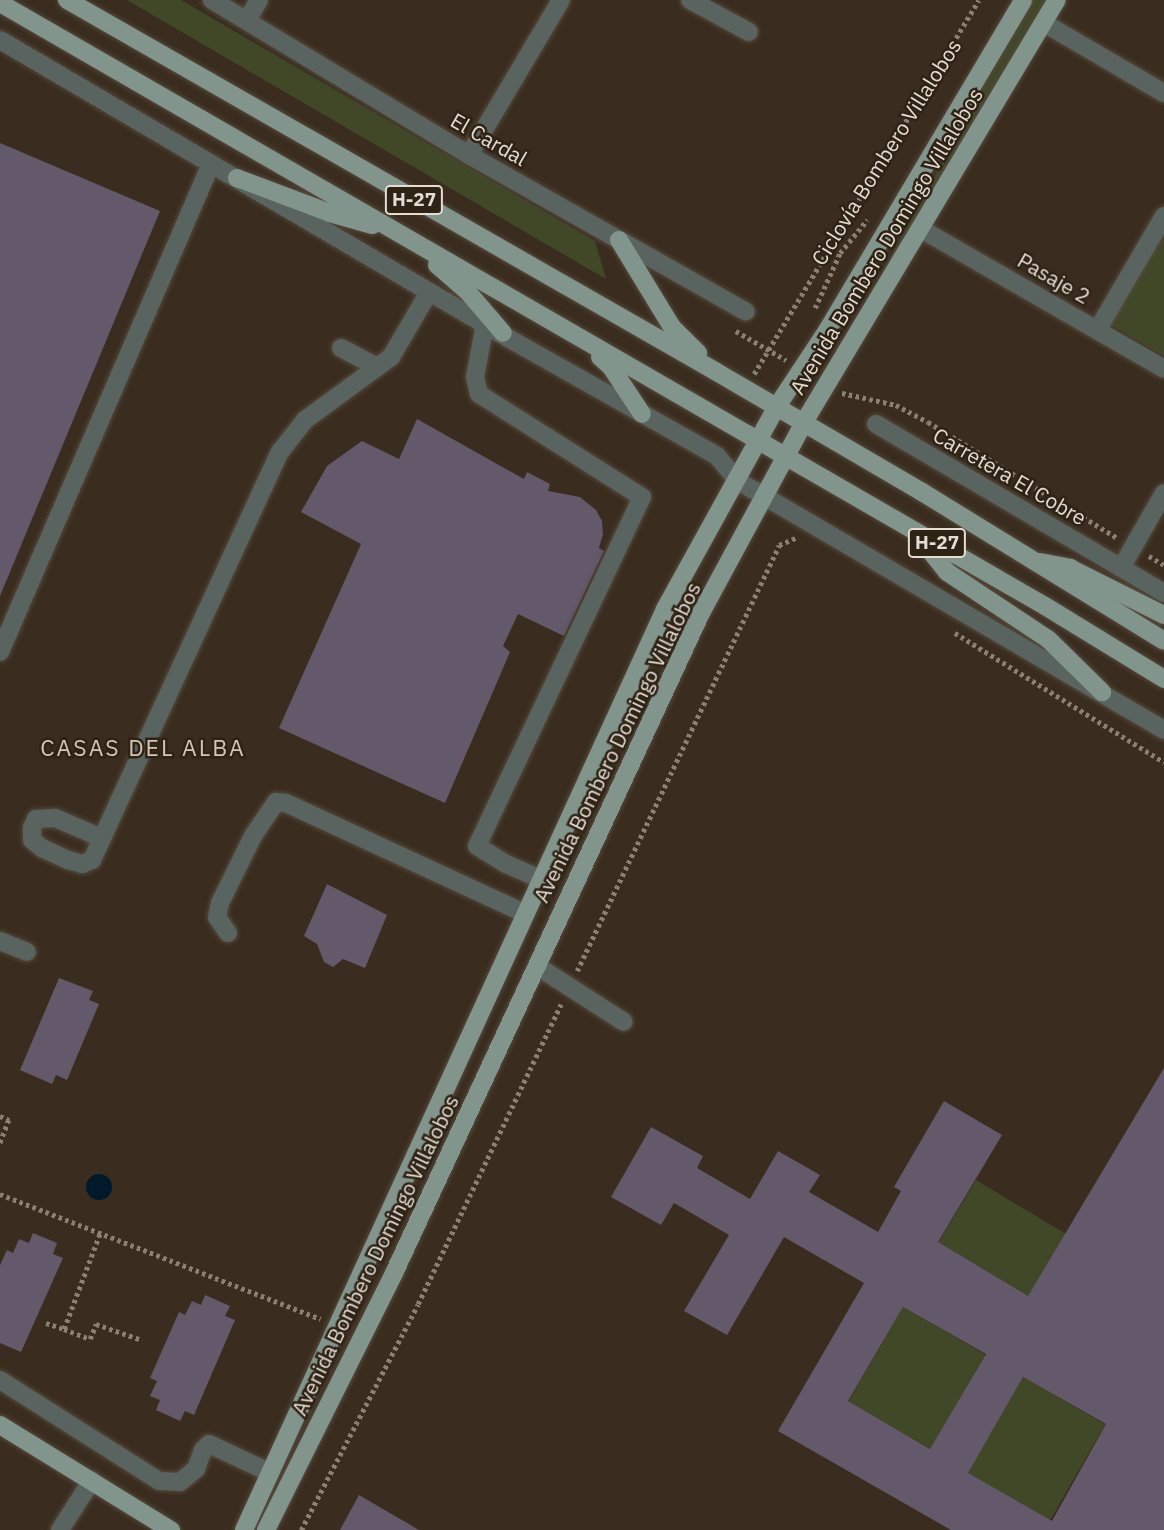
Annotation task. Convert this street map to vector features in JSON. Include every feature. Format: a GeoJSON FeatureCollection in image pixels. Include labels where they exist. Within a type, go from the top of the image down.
{"type":"FeatureCollection","features":[{"type":"Feature","properties":{"kind":"main road","name":"H-27"},"geometry":{"type":"LineString","coordinates":[[67,0],[715,371],[922,492],[1029,561],[1164,641]]}},
{"type":"Feature","properties":{"kind":"main road","name":"Avenida Bombero Domingo Villalobos"},"geometry":{"type":"LineString","coordinates":[[244,1530],[665,609],[776,408],[828,329],[1023,0]]}},
{"type":"Feature","properties":{"kind":"main road","name":"Avenida Bombero Domingo Villalobos"},"geometry":{"type":"LineString","coordinates":[[266,1530],[395,1271],[689,636],[803,424],[1058,0]]}},
{"type":"Feature","properties":{"kind":"main road","name":"H-27"},"geometry":{"type":"LineString","coordinates":[[0,3],[914,530],[1164,679]]}},
{"type":"Feature","properties":{"kind":"main road"},"geometry":{"type":"LineString","coordinates":[[237,178],[331,213],[400,234],[467,291],[503,333]]}},
{"type":"Feature","properties":{"kind":"main road"},"geometry":{"type":"LineString","coordinates":[[619,240],[672,327],[715,371]]}},
{"type":"Feature","properties":{"kind":"main road"},"geometry":{"type":"LineString","coordinates":[[579,338],[611,367],[642,414]]}},
{"type":"Feature","properties":{"kind":"main road"},"geometry":{"type":"LineString","coordinates":[[914,530],[947,572],[1048,639],[1102,692]]}},
{"type":"Feature","properties":{"kind":"main road"},"geometry":{"type":"LineString","coordinates":[[1029,561],[1070,568],[1164,615]]}},
{"type":"Feature","properties":{"kind":"main road"},"geometry":{"type":"LineString","coordinates":[[543,880],[568,893]]}},
{"type":"Feature","properties":{"kind":"main road"},"geometry":{"type":"LineString","coordinates":[[436,1114],[462,1125]]}},
{"type":"Feature","properties":{"kind":"main road"},"geometry":{"type":"LineString","coordinates":[[0,1425],[171,1530]]}},
{"type":"Feature","properties":{"kind":"street","name":"El Cardal"},"geometry":{"type":"LineString","coordinates":[[212,0],[469,155],[746,312]]}},
{"type":"Feature","properties":{"kind":"street"},"geometry":{"type":"LineString","coordinates":[[247,20],[259,0]]}},
{"type":"Feature","properties":{"kind":"street"},"geometry":{"type":"LineString","coordinates":[[469,155],[561,0]]}},
{"type":"Feature","properties":{"kind":"street"},"geometry":{"type":"LineString","coordinates":[[690,0],[749,32]]}},
{"type":"Feature","properties":{"kind":"street"},"geometry":{"type":"LineString","coordinates":[[1044,23],[1164,93]]}},
{"type":"Feature","properties":{"kind":"street"},"geometry":{"type":"LineString","coordinates":[[0,40],[429,292],[717,456],[738,481],[1164,730]]}},
{"type":"Feature","properties":{"kind":"street"},"geometry":{"type":"LineString","coordinates":[[0,652],[211,164]]}},
{"type":"Feature","properties":{"kind":"street"},"geometry":{"type":"LineString","coordinates":[[1098,329],[1164,216]]}},
{"type":"Feature","properties":{"kind":"street","name":"Pasaje 2"},"geometry":{"type":"LineString","coordinates":[[921,229],[1164,369]]}},
{"type":"Feature","properties":{"kind":"street"},"geometry":{"type":"LineString","coordinates":[[102,838],[280,452],[305,419],[391,357],[429,292]]}},
{"type":"Feature","properties":{"kind":"street"},"geometry":{"type":"LineString","coordinates":[[485,324],[475,377],[479,394],[642,497],[477,846],[503,863],[543,880]]}},
{"type":"Feature","properties":{"kind":"street"},"geometry":{"type":"LineString","coordinates":[[341,348],[377,368]]}},
{"type":"Feature","properties":{"kind":"street","name":"Carretera El Cobre"},"geometry":{"type":"LineString","coordinates":[[876,424],[1164,593]]}},
{"type":"Feature","properties":{"kind":"street"},"geometry":{"type":"LineString","coordinates":[[1121,568],[1164,493]]}},
{"type":"Feature","properties":{"kind":"street"},"geometry":{"type":"LineString","coordinates":[[228,933],[217,917],[220,903],[253,836],[276,802],[286,803],[526,914]]}},
{"type":"Feature","properties":{"kind":"street"},"geometry":{"type":"LineString","coordinates":[[0,941],[27,952]]}},
{"type":"Feature","properties":{"kind":"street"},"geometry":{"type":"LineString","coordinates":[[537,966],[624,1022]]}},
{"type":"Feature","properties":{"kind":"street"},"geometry":{"type":"LineString","coordinates":[[0,1380],[159,1481],[180,1482],[196,1469],[203,1450],[209,1444],[271,1473]]}},
{"type":"Feature","properties":{"kind":"street"},"geometry":{"type":"LineString","coordinates":[[60,1530],[93,1480]]}},
{"type":"Feature","properties":{"kind":"path"},"geometry":{"type":"LineString","coordinates":[[762,380],[753,376],[767,350],[979,0]]}},
{"type":"Feature","properties":{"kind":"path","name":"Ciclovía Bombero Villalobos"},"geometry":{"type":"LineString","coordinates":[[812,313],[840,253],[870,216]]}},
{"type":"Feature","properties":{"kind":"path"},"geometry":{"type":"LineString","coordinates":[[726,325],[785,359],[790,354]]}},
{"type":"Feature","properties":{"kind":"path"},"geometry":{"type":"LineString","coordinates":[[301,1530],[418,1304],[779,545],[797,537],[809,544]]}},
{"type":"Feature","properties":{"kind":"path"},"geometry":{"type":"LineString","coordinates":[[951,631],[1164,762]]}},
{"type":"Feature","properties":{"kind":"path"},"geometry":{"type":"LineString","coordinates":[[0,1116],[9,1120],[0,1143]]}},
{"type":"Feature","properties":{"kind":"path"},"geometry":{"type":"LineString","coordinates":[[0,1194],[338,1326]]}},
{"type":"Feature","properties":{"kind":"path"},"geometry":{"type":"LineString","coordinates":[[64,1329],[100,1233]]}},
{"type":"Feature","properties":{"kind":"path"},"geometry":{"type":"LineString","coordinates":[[46,1323],[90,1339],[96,1324],[142,1340]]}},
{"type":"Feature","properties":{"kind":"green space"},"geometry":{"type":"Polygon","coordinates":[[[127,0],[181,0],[595,241],[606,279],[127,0]]]}},
{"type":"Feature","properties":{"kind":"green space"},"geometry":{"type":"Polygon","coordinates":[[[1029,0],[1050,0],[843,346],[1029,0]]]}},
{"type":"Feature","properties":{"kind":"green space"},"geometry":{"type":"Polygon","coordinates":[[[1164,222],[1164,356],[1106,322],[1164,222]]]}},
{"type":"Feature","properties":{"kind":"green space"},"geometry":{"type":"Polygon","coordinates":[[[976,1180],[1066,1234],[1028,1297],[938,1243],[976,1180]]]}},
{"type":"Feature","properties":{"kind":"green space"},"geometry":{"type":"Polygon","coordinates":[[[903,1307],[985,1354],[931,1449],[848,1401],[903,1307]]]}},
{"type":"Feature","properties":{"kind":"green space"},"geometry":{"type":"Polygon","coordinates":[[[1023,1377],[1105,1424],[1050,1521],[968,1473],[1023,1377]]]}},
{"type":"Feature","properties":{"kind":"water"},"geometry":{"type":"Polygon","coordinates":[[[99,1174],[108,1178],[112,1187],[108,1196],[99,1200],[90,1196],[86,1187],[90,1178],[99,1174]]]}},
{"type":"Feature","properties":{"kind":"building"},"geometry":{"type":"Polygon","coordinates":[[[0,143],[160,211],[0,596],[0,143]]]}},
{"type":"Feature","properties":{"kind":"building"},"geometry":{"type":"Polygon","coordinates":[[[417,419],[524,479],[527,472],[550,484],[548,491],[580,497],[596,510],[602,521],[603,534],[599,548],[604,551],[564,636],[518,614],[503,646],[510,652],[445,803],[279,728],[361,544],[301,512],[327,466],[362,441],[399,459],[417,419]]]}},
{"type":"Feature","properties":{"kind":"building"},"geometry":{"type":"Polygon","coordinates":[[[327,884],[387,915],[365,968],[343,959],[333,967],[324,962],[317,944],[304,936],[327,884]]]}},
{"type":"Feature","properties":{"kind":"building"},"geometry":{"type":"Polygon","coordinates":[[[59,978],[93,991],[89,1000],[99,1004],[67,1080],[56,1075],[52,1084],[20,1070],[59,978]]]}},
{"type":"Feature","properties":{"kind":"building"},"geometry":{"type":"Polygon","coordinates":[[[1164,1068],[1164,1530],[951,1530],[778,1431],[864,1283],[784,1237],[727,1335],[684,1311],[729,1235],[674,1203],[661,1225],[611,1197],[651,1127],[703,1156],[697,1168],[750,1199],[778,1151],[820,1175],[809,1192],[878,1232],[901,1191],[894,1187],[944,1101],[1002,1135],[938,1242],[1028,1296],[1164,1068]],[[903,1307],[848,1401],[930,1449],[986,1354],[903,1307]],[[1023,1377],[968,1473],[1052,1521],[1106,1424],[1023,1377]]]}},
{"type":"Feature","properties":{"kind":"building"},"geometry":{"type":"Polygon","coordinates":[[[33,1233],[57,1243],[53,1254],[63,1258],[21,1352],[0,1343],[0,1265],[7,1250],[13,1253],[19,1239],[29,1243],[33,1233]]]}},
{"type":"Feature","properties":{"kind":"building"},"geometry":{"type":"Polygon","coordinates":[[[205,1295],[230,1306],[225,1316],[235,1320],[194,1415],[185,1411],[180,1421],[156,1410],[160,1400],[150,1396],[157,1381],[150,1378],[179,1312],[185,1315],[192,1301],[201,1305],[205,1295]]]}},
{"type":"Feature","properties":{"kind":"building"},"geometry":{"type":"Polygon","coordinates":[[[359,1495],[419,1530],[340,1530],[359,1495]]]}},
{"type":"Feature","properties":{"kind":"district","name":"CASAS DEL ALBA"},"geometry":{"type":"Point","coordinates":[143,747]}}]}
